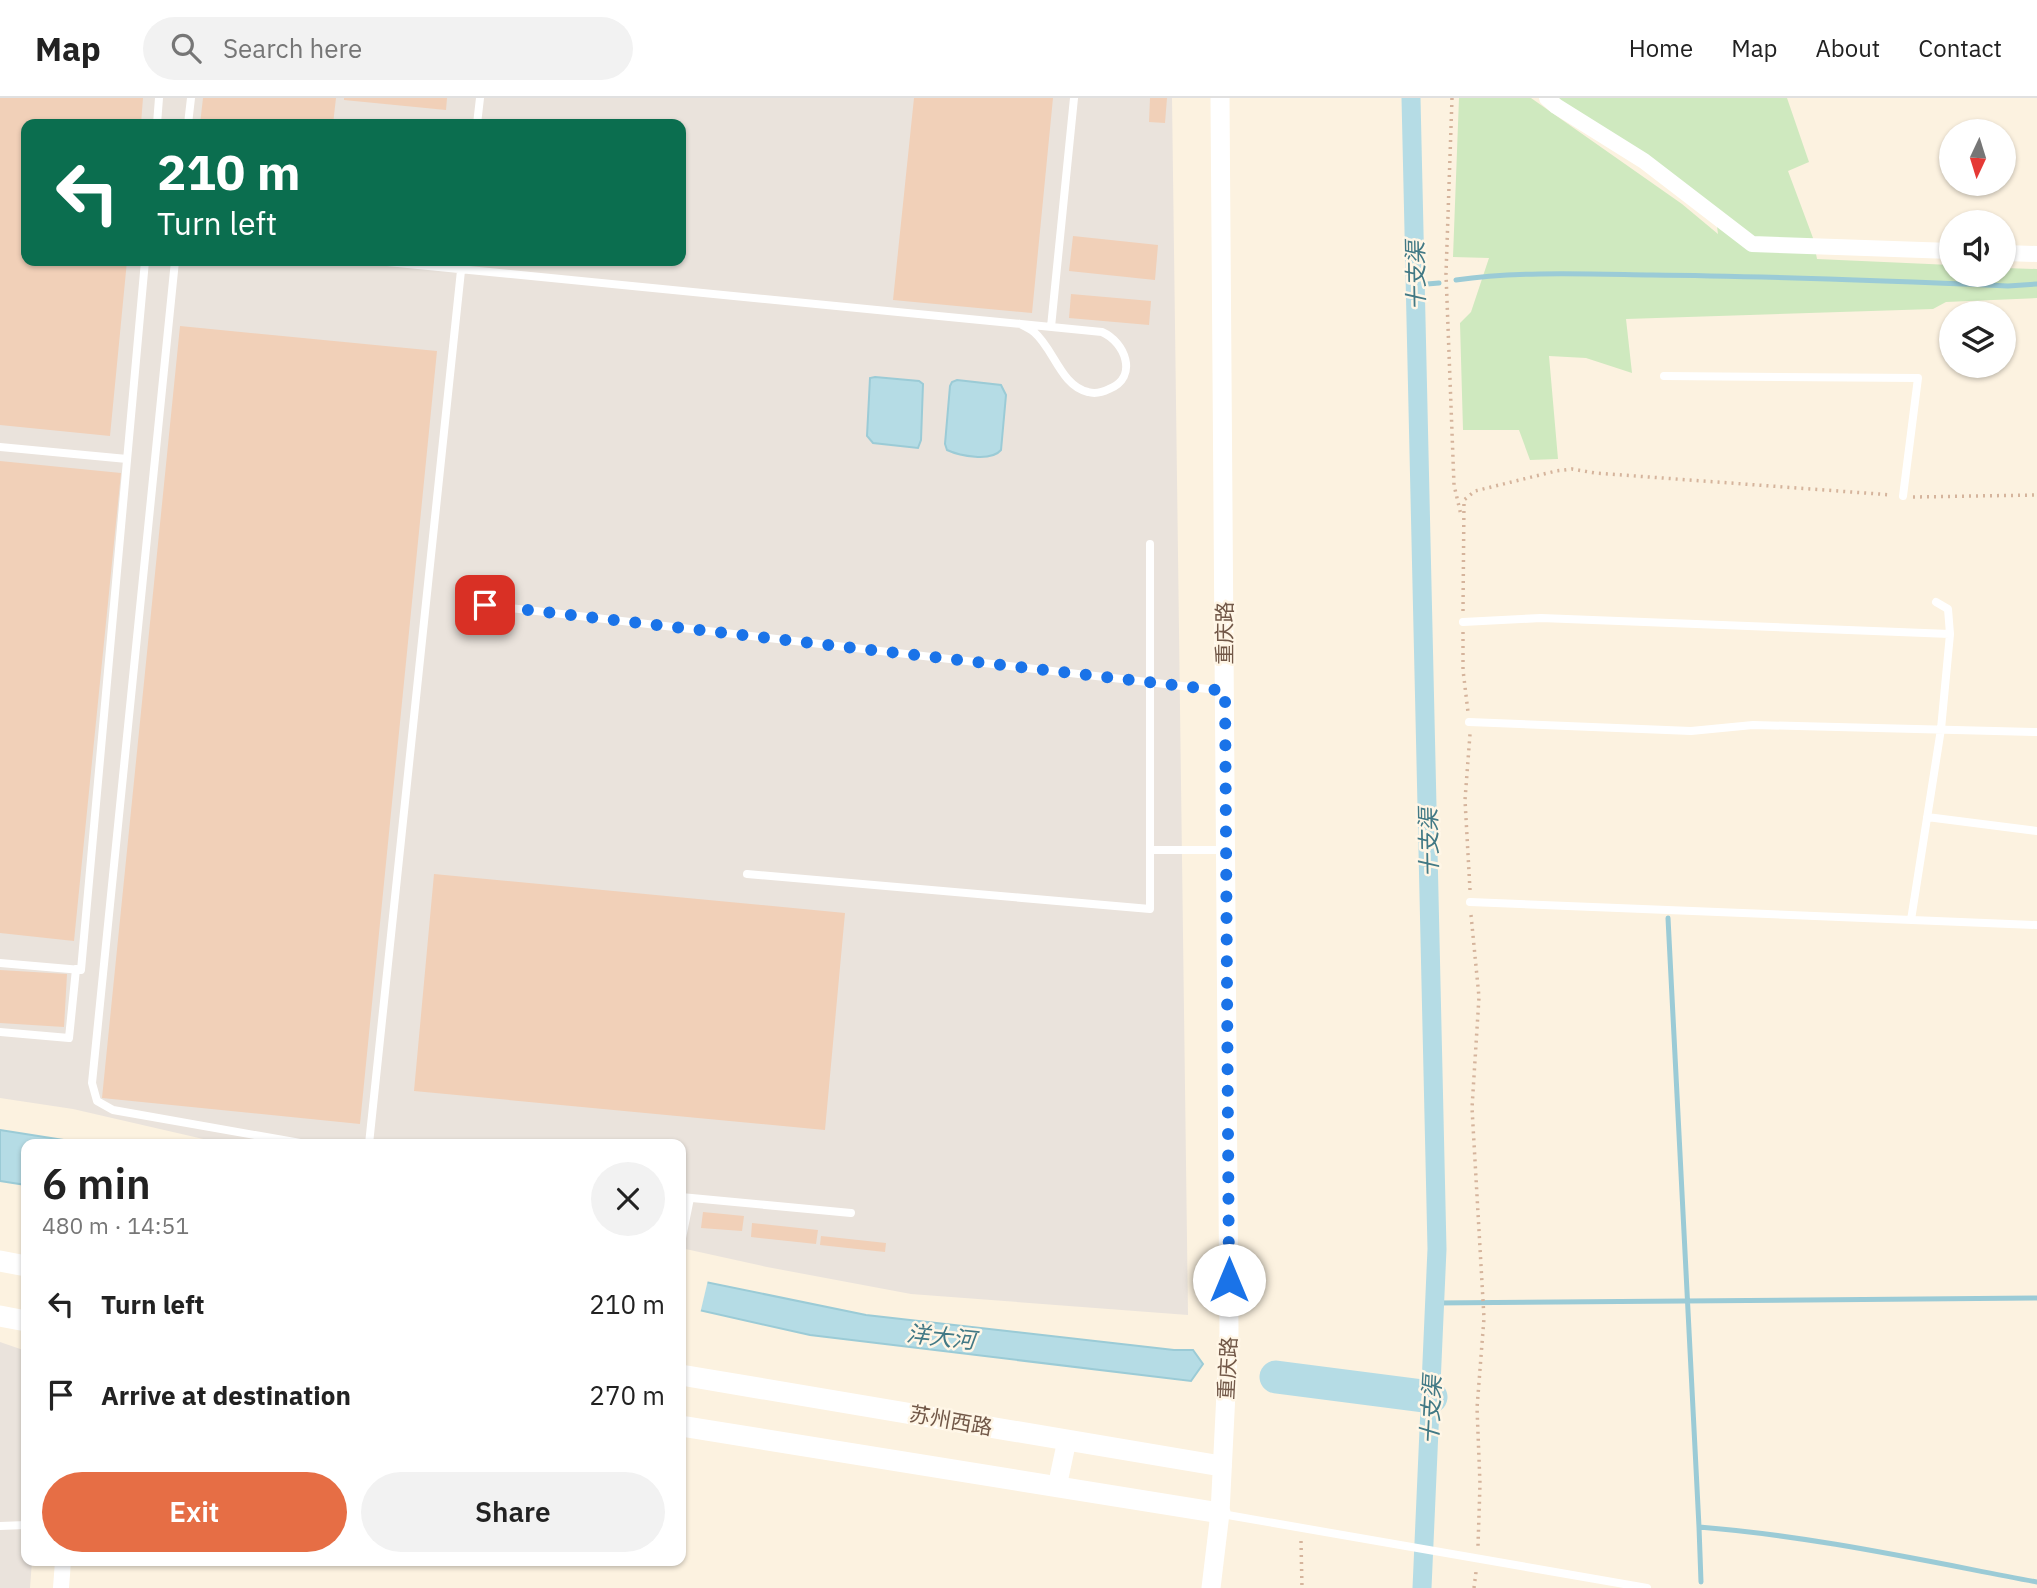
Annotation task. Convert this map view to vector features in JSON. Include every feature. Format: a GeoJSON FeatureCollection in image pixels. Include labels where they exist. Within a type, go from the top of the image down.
{"type":"FeatureCollection","features":[{"type":"Feature","properties":{"kind":"main road"},"geometry":{"type":"LineString","coordinates":[[0,1261],[21,1265]]}},
{"type":"Feature","properties":{"kind":"main road"},"geometry":{"type":"LineString","coordinates":[[0,1316],[21,1320]]}},
{"type":"Feature","properties":{"kind":"main road","name":"苏州西路"},"geometry":{"type":"LineString","coordinates":[[686,1376],[1221,1466]]}},
{"type":"Feature","properties":{"kind":"main road"},"geometry":{"type":"LineString","coordinates":[[686,1427],[1220,1513]]}},
{"type":"Feature","properties":{"kind":"street","name":"重庆路"},"geometry":{"type":"LineString","coordinates":[[1211,1588],[1220,1513],[1229,1334],[1220,98]]}},
{"type":"Feature","properties":{"kind":"street"},"geometry":{"type":"LineString","coordinates":[[1547,98],[1556,107],[1644,161],[1752,244],[1939,251]]}},
{"type":"Feature","properties":{"kind":"street"},"geometry":{"type":"LineString","coordinates":[[2016,253],[2037,254]]}},
{"type":"Feature","properties":{"kind":"street"},"geometry":{"type":"LineString","coordinates":[[1057,1487],[1067,1440]]}},
{"type":"Feature","properties":{"kind":"street"},"geometry":{"type":"LineString","coordinates":[[61,1588],[63,1566]]}},
{"type":"Feature","properties":{"kind":"lane"},"geometry":{"type":"LineString","coordinates":[[157,119],[159,98]]}},
{"type":"Feature","properties":{"kind":"lane"},"geometry":{"type":"LineString","coordinates":[[189,119],[191,98]]}},
{"type":"Feature","properties":{"kind":"lane"},"geometry":{"type":"LineString","coordinates":[[478,119],[480,98]]}},
{"type":"Feature","properties":{"kind":"lane"},"geometry":{"type":"LineString","coordinates":[[1051,327],[1074,98]]}},
{"type":"Feature","properties":{"kind":"lane"},"geometry":{"type":"LineString","coordinates":[[0,962],[81,970],[145,266]]}},
{"type":"Feature","properties":{"kind":"lane"},"geometry":{"type":"LineString","coordinates":[[174,266],[92,1083],[97,1101],[113,1110],[278,1139]]}},
{"type":"Feature","properties":{"kind":"lane"},"geometry":{"type":"LineString","coordinates":[[370,1139],[461,266]]}},
{"type":"Feature","properties":{"kind":"lane"},"geometry":{"type":"LineString","coordinates":[[470,266],[1102,332],[1114,337],[1124,352],[1128,367],[1124,380],[1101,393],[1088,392],[1073,384],[1034,332],[1020,324]]}},
{"type":"Feature","properties":{"kind":"lane"},"geometry":{"type":"LineString","coordinates":[[1664,376],[1919,378],[1903,496]]}},
{"type":"Feature","properties":{"kind":"lane"},"geometry":{"type":"LineString","coordinates":[[0,447],[127,459]]}},
{"type":"Feature","properties":{"kind":"lane"},"geometry":{"type":"LineString","coordinates":[[747,874],[1150,909],[1150,544]]}},
{"type":"Feature","properties":{"kind":"lane"},"geometry":{"type":"LineString","coordinates":[[1911,920],[1941,729],[1950,634],[1948,609],[1936,602]]}},
{"type":"Feature","properties":{"kind":"lane"},"geometry":{"type":"LineString","coordinates":[[485,605],[1225,691]]}},
{"type":"Feature","properties":{"kind":"lane"},"geometry":{"type":"LineString","coordinates":[[1463,622],[1541,618],[1950,634]]}},
{"type":"Feature","properties":{"kind":"lane"},"geometry":{"type":"LineString","coordinates":[[1469,722],[1691,731],[1754,725],[2037,732]]}},
{"type":"Feature","properties":{"kind":"lane"},"geometry":{"type":"LineString","coordinates":[[1927,817],[2037,831]]}},
{"type":"Feature","properties":{"kind":"lane"},"geometry":{"type":"LineString","coordinates":[[1150,850],[1226,850]]}},
{"type":"Feature","properties":{"kind":"lane"},"geometry":{"type":"LineString","coordinates":[[1470,902],[2037,925]]}},
{"type":"Feature","properties":{"kind":"lane"},"geometry":{"type":"LineString","coordinates":[[0,1032],[69,1038],[76,969]]}},
{"type":"Feature","properties":{"kind":"lane"},"geometry":{"type":"LineString","coordinates":[[686,1197],[851,1213]]}},
{"type":"Feature","properties":{"kind":"lane"},"geometry":{"type":"LineString","coordinates":[[1220,1513],[1647,1588]]}},
{"type":"Feature","properties":{"kind":"lane"},"geometry":{"type":"LineString","coordinates":[[0,1526],[21,1525]]}},
{"type":"Feature","properties":{"kind":"path"},"geometry":{"type":"LineString","coordinates":[[1452,98],[1446,274],[1454,485],[1462,521]]}},
{"type":"Feature","properties":{"kind":"path"},"geometry":{"type":"LineString","coordinates":[[1474,1588],[1480,1484],[1477,1408],[1483,1295]]}},
{"type":"Feature","properties":{"kind":"path"},"geometry":{"type":"LineString","coordinates":[[1300,1527],[1302,1588]]}},
{"type":"Feature","properties":{"kind":"shaded area"},"geometry":{"type":"Polygon","coordinates":[[[0,98],[1172,98],[1188,1315],[911,1294],[686,1249],[686,1139],[203,1139],[73,1109],[0,1098],[0,98]]]}},
{"type":"Feature","properties":{"kind":"shaded area"},"geometry":{"type":"Polygon","coordinates":[[[0,1342],[21,1349],[21,1566],[32,1566],[30,1588],[0,1588],[0,1342]]]}},
{"type":"Feature","properties":{"kind":"green space"},"geometry":{"type":"Polygon","coordinates":[[[1459,98],[1531,98],[1682,204],[1718,234],[1715,211],[1554,98],[1787,98],[1809,162],[1788,171],[1813,238],[1817,259],[1939,264],[1939,287],[2016,287],[2016,268],[2037,269],[2037,298],[1939,301],[1939,306],[1933,309],[1626,319],[1632,373],[1586,358],[1549,356],[1558,459],[1530,460],[1519,430],[1463,430],[1460,323],[1471,312],[1489,258],[1453,257],[1459,98]]]}},
{"type":"Feature","properties":{"kind":"water"},"geometry":{"type":"Polygon","coordinates":[[[870,378],[919,381],[923,384],[921,440],[918,448],[873,443],[867,436],[870,378]]]}},
{"type":"Feature","properties":{"kind":"water"},"geometry":{"type":"Polygon","coordinates":[[[957,380],[1001,385],[1006,395],[1001,450],[996,454],[975,457],[947,450],[945,444],[950,386],[957,380]]]}},
{"type":"Feature","properties":{"kind":"water"},"geometry":{"type":"Polygon","coordinates":[[[0,1130],[57,1139],[21,1139],[21,1184],[0,1181],[0,1130]]]}},
{"type":"Feature","properties":{"kind":"water"},"geometry":{"type":"Polygon","coordinates":[[[686,1278],[866,1315],[1193,1350],[1203,1364],[1191,1381],[810,1335],[686,1307],[686,1278]]]}},
{"type":"Feature","properties":{"kind":"pier"},"geometry":{"type":"Polygon","coordinates":[[[686,1275],[708,1280],[700,1314],[686,1311],[686,1275]]]}},
{"type":"Feature","properties":{"kind":"building"},"geometry":{"type":"Polygon","coordinates":[[[0,98],[143,98],[141,119],[21,119],[21,266],[127,266],[110,436],[0,425],[0,98]]]}},
{"type":"Feature","properties":{"kind":"building"},"geometry":{"type":"Polygon","coordinates":[[[203,98],[336,98],[334,119],[201,119],[203,98]]]}},
{"type":"Feature","properties":{"kind":"building"},"geometry":{"type":"Polygon","coordinates":[[[344,98],[447,98],[446,110],[344,98]]]}},
{"type":"Feature","properties":{"kind":"building"},"geometry":{"type":"Polygon","coordinates":[[[914,98],[1053,98],[1032,313],[893,300],[914,98]]]}},
{"type":"Feature","properties":{"kind":"building"},"geometry":{"type":"Polygon","coordinates":[[[1150,98],[1167,98],[1165,123],[1149,122],[1150,98]]]}},
{"type":"Feature","properties":{"kind":"building"},"geometry":{"type":"Polygon","coordinates":[[[1073,236],[1158,245],[1155,280],[1069,271],[1073,236]]]}},
{"type":"Feature","properties":{"kind":"building"},"geometry":{"type":"Polygon","coordinates":[[[1071,294],[1151,301],[1149,325],[1069,318],[1071,294]]]}},
{"type":"Feature","properties":{"kind":"building"},"geometry":{"type":"Polygon","coordinates":[[[180,326],[437,351],[360,1124],[102,1098],[180,326]]]}},
{"type":"Feature","properties":{"kind":"building"},"geometry":{"type":"Polygon","coordinates":[[[0,461],[121,473],[74,941],[0,933],[0,461]]]}},
{"type":"Feature","properties":{"kind":"building"},"geometry":{"type":"Polygon","coordinates":[[[434,874],[845,913],[825,1130],[414,1091],[434,874]]]}},
{"type":"Feature","properties":{"kind":"building"},"geometry":{"type":"Polygon","coordinates":[[[0,970],[67,974],[64,1027],[0,1023],[0,970]]]}},
{"type":"Feature","properties":{"kind":"building"},"geometry":{"type":"Polygon","coordinates":[[[703,1212],[744,1216],[742,1231],[701,1228],[703,1212]]]}},
{"type":"Feature","properties":{"kind":"building"},"geometry":{"type":"Polygon","coordinates":[[[752,1223],[818,1230],[816,1244],[751,1237],[752,1223]]]}},
{"type":"Feature","properties":{"kind":"building"},"geometry":{"type":"Polygon","coordinates":[[[821,1236],[886,1243],[885,1252],[820,1245],[821,1236]]]}},
{"type":"Feature","properties":{"kind":"waterway","name":"十支渠"},"geometry":{"type":"LineString","coordinates":[[1411,98],[1437,1249],[1422,1588]]}},
{"type":"Feature","properties":{"kind":"waterway"},"geometry":{"type":"LineString","coordinates":[[1456,280],[1504,275],[1578,274],[2008,286],[2037,284]]}},
{"type":"Feature","properties":{"kind":"waterway"},"geometry":{"type":"LineString","coordinates":[[1415,285],[1439,283]]}},
{"type":"Feature","properties":{"kind":"waterway"},"geometry":{"type":"LineString","coordinates":[[1668,918],[1699,1527]]}},
{"type":"Feature","properties":{"kind":"waterway"},"geometry":{"type":"LineString","coordinates":[[1435,1303],[2037,1298]]}},
{"type":"Feature","properties":{"kind":"waterway","name":"洋大河"},"geometry":{"type":"LineString","coordinates":[[1276,1377],[1431,1397]]}},
{"type":"Feature","properties":{"kind":"waterway"},"geometry":{"type":"LineString","coordinates":[[1701,1582],[1699,1527],[1827,1543],[2037,1582]]}},
{"type":"Feature","properties":{"kind":"route"},"geometry":{"type":"LineString","coordinates":[[485,605],[1225,691],[1229,1280]]}}]}
